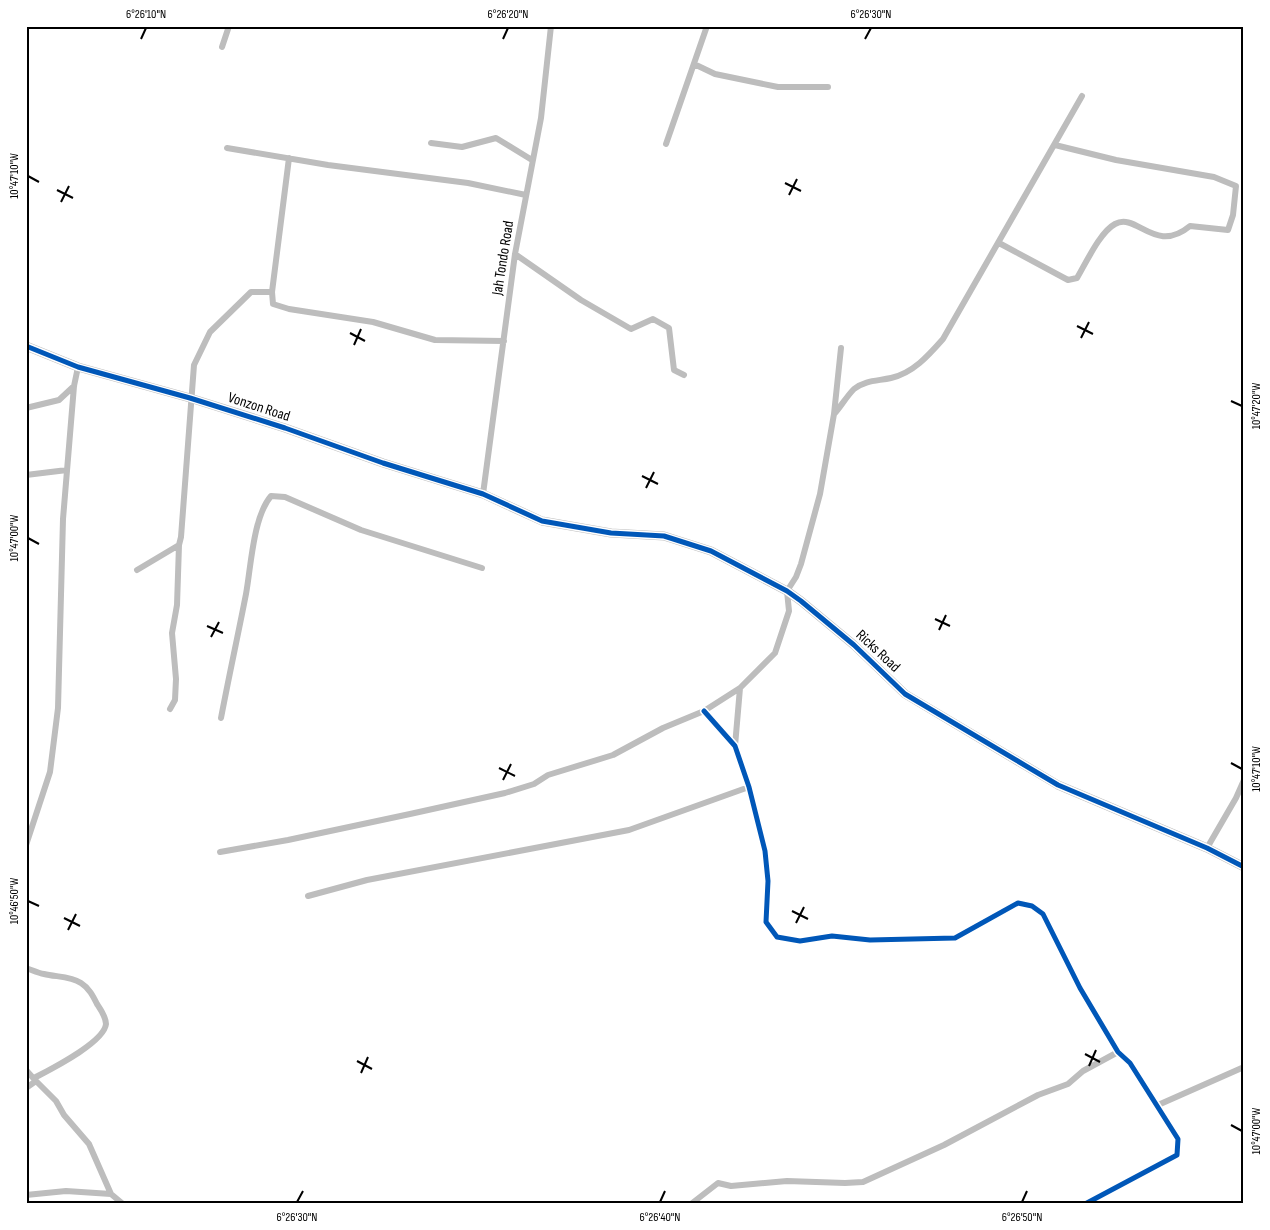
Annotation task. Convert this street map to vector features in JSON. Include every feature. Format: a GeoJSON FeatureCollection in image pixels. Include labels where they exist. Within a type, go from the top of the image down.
{"type":"FeatureCollection","features":[{"type":"Feature","properties":{"kind":"street"},"geometry":{"type":"LineString","coordinates":[[222,47],[229,26]]}},
{"type":"Feature","properties":{"kind":"street","name":"Jah Tondo Road"},"geometry":{"type":"LineString","coordinates":[[483,494],[515,254],[541,118],[551,26]]}},
{"type":"Feature","properties":{"kind":"street"},"geometry":{"type":"LineString","coordinates":[[666,144],[707,26]]}},
{"type":"Feature","properties":{"kind":"street"},"geometry":{"type":"LineString","coordinates":[[694,64],[715,74],[778,87],[828,87]]}},
{"type":"Feature","properties":{"kind":"street"},"geometry":{"type":"LineString","coordinates":[[834,414],[855,389],[873,380],[891,378],[908,371],[924,360],[942,340],[1082,96]]}},
{"type":"Feature","properties":{"kind":"street"},"geometry":{"type":"LineString","coordinates":[[431,143],[462,147],[496,138],[532,160]]}},
{"type":"Feature","properties":{"kind":"street"},"geometry":{"type":"LineString","coordinates":[[999,242],[1068,280],[1077,278],[1105,232],[1116,223],[1128,223],[1161,237],[1180,235],[1190,226],[1228,230],[1233,215],[1236,186],[1214,177],[1116,160],[1054,145]]}},
{"type":"Feature","properties":{"kind":"street"},"geometry":{"type":"LineString","coordinates":[[227,148],[328,165],[468,183],[526,195]]}},
{"type":"Feature","properties":{"kind":"street"},"geometry":{"type":"LineString","coordinates":[[290,158],[272,292],[273,304],[290,309],[373,322],[436,340],[504,341]]}},
{"type":"Feature","properties":{"kind":"street"},"geometry":{"type":"LineString","coordinates":[[515,254],[581,300],[631,329],[653,319],[669,328],[674,370],[684,375]]}},
{"type":"Feature","properties":{"kind":"street"},"geometry":{"type":"LineString","coordinates":[[170,709],[175,700],[176,679],[172,633],[177,605],[179,545],[194,365],[210,332],[251,292],[272,292]]}},
{"type":"Feature","properties":{"kind":"street","name":"Vonzon Road"},"geometry":{"type":"LineString","coordinates":[[26,346],[78,367],[190,398],[483,494]]}},
{"type":"Feature","properties":{"kind":"street"},"geometry":{"type":"LineString","coordinates":[[220,852],[288,840],[505,793],[534,784],[548,775],[613,754],[663,728],[704,711],[740,688],[775,653],[789,611],[787,591],[796,577],[820,494],[834,414],[841,348]]}},
{"type":"Feature","properties":{"kind":"street"},"geometry":{"type":"LineString","coordinates":[[26,846],[50,772],[58,708],[63,519],[74,386],[78,367]]}},
{"type":"Feature","properties":{"kind":"street"},"geometry":{"type":"LineString","coordinates":[[26,408],[59,400],[74,386]]}},
{"type":"Feature","properties":{"kind":"street"},"geometry":{"type":"LineString","coordinates":[[26,475],[67,470]]}},
{"type":"Feature","properties":{"kind":"street","name":"Ricks Road"},"geometry":{"type":"LineString","coordinates":[[483,494],[542,521],[611,533],[664,536],[711,551],[787,591],[854,645],[905,694],[1058,785],[1207,848],[1244,867]]}},
{"type":"Feature","properties":{"kind":"street"},"geometry":{"type":"LineString","coordinates":[[221,718],[256,532],[266,502],[271,496],[284,497],[361,530],[482,568]]}},
{"type":"Feature","properties":{"kind":"street"},"geometry":{"type":"LineString","coordinates":[[137,570],[179,545]]}},
{"type":"Feature","properties":{"kind":"street"},"geometry":{"type":"LineString","coordinates":[[735,746],[740,688]]}},
{"type":"Feature","properties":{"kind":"street"},"geometry":{"type":"LineString","coordinates":[[704,711],[735,746],[749,787],[765,851],[768,881],[766,922],[777,937],[800,941],[832,936],[870,940],[955,938],[1018,904],[1032,906],[1042,914],[1080,988],[1118,1052],[1130,1063],[1178,1139],[1178,1154],[1085,1204]]}},
{"type":"Feature","properties":{"kind":"street"},"geometry":{"type":"LineString","coordinates":[[1207,848],[1236,798],[1244,780]]}},
{"type":"Feature","properties":{"kind":"street"},"geometry":{"type":"LineString","coordinates":[[308,896],[367,880],[629,830],[749,787]]}},
{"type":"Feature","properties":{"kind":"street"},"geometry":{"type":"LineString","coordinates":[[26,968],[42,974],[73,979],[82,983],[90,991],[104,1014],[106,1022],[105,1028],[100,1035],[71,1058],[35,1080],[26,1088]]}},
{"type":"Feature","properties":{"kind":"street"},"geometry":{"type":"LineString","coordinates":[[692,1204],[718,1183],[731,1186],[787,1181],[862,1182],[944,1145],[1038,1096],[1068,1084],[1083,1071],[1118,1052]]}},
{"type":"Feature","properties":{"kind":"street"},"geometry":{"type":"LineString","coordinates":[[1158,1105],[1244,1067]]}},
{"type":"Feature","properties":{"kind":"street"},"geometry":{"type":"LineString","coordinates":[[26,1070],[56,1101],[64,1115],[89,1144],[111,1194],[123,1204]]}},
{"type":"Feature","properties":{"kind":"street"},"geometry":{"type":"LineString","coordinates":[[26,1195],[66,1191],[111,1194]]}},
{"type":"Feature","properties":{"kind":"cycle path"},"geometry":{"type":"LineString","coordinates":[[26,346],[78,367],[190,398],[285,428],[383,463],[483,494],[542,521],[611,533],[664,536],[711,551],[787,591],[801,601],[854,645],[905,694],[1058,785],[1207,848],[1244,867]]}},
{"type":"Feature","properties":{"kind":"cycle path"},"geometry":{"type":"LineString","coordinates":[[704,711],[735,746],[749,787],[765,851],[768,881],[766,922],[777,937],[800,941],[832,936],[870,940],[955,938],[1018,903],[1032,906],[1043,914],[1080,988],[1118,1052],[1130,1063],[1178,1139],[1177,1155],[1085,1204]]}}]}
